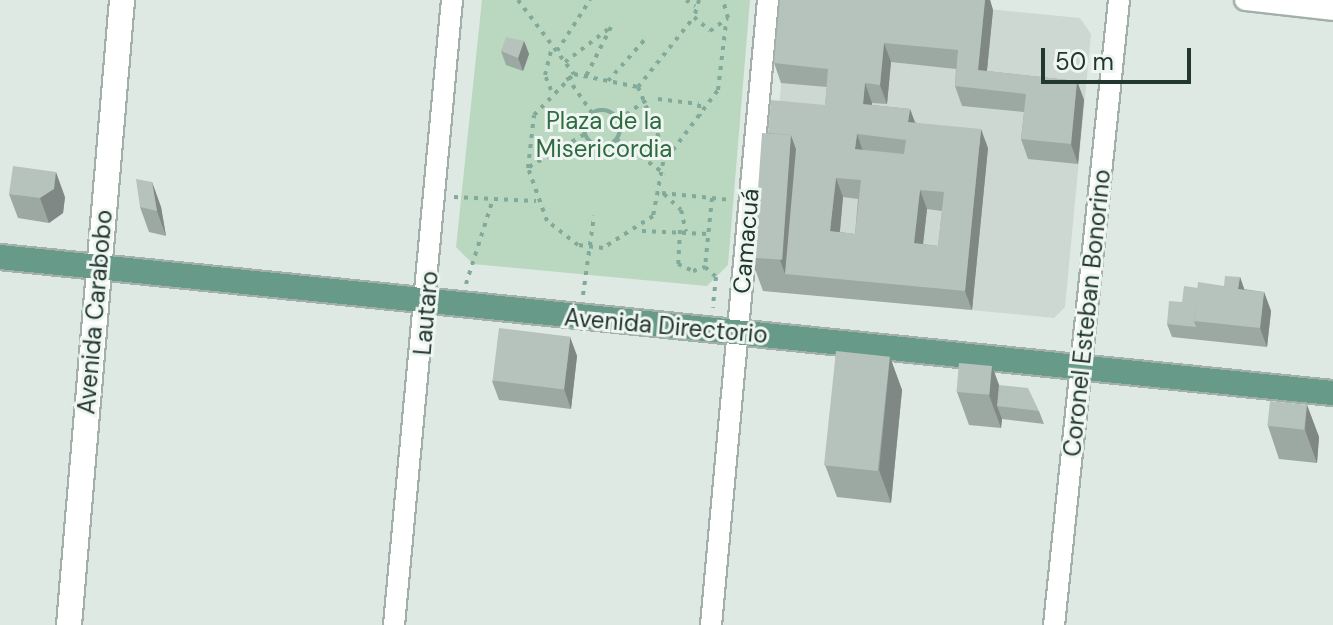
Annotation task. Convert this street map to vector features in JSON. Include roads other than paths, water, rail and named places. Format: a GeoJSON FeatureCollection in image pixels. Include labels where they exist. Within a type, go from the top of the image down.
{"type":"FeatureCollection","features":[{"type":"Feature","properties":{"kind":"main road","name":"Avenida Carabobo"},"geometry":{"type":"LineString","coordinates":[[69,625],[122,0]]}},
{"type":"Feature","properties":{"kind":"main road","name":"Avenida Directorio"},"geometry":{"type":"LineString","coordinates":[[0,257],[1333,393]]}},
{"type":"Feature","properties":{"kind":"street","name":"Lautaro"},"geometry":{"type":"LineString","coordinates":[[394,625],[427,301],[452,0]]}},
{"type":"Feature","properties":{"kind":"street","name":"Camacuá"},"geometry":{"type":"LineString","coordinates":[[711,625],[768,0]]}},
{"type":"Feature","properties":{"kind":"street","name":"Coronel Esteban Bonorino"},"geometry":{"type":"LineString","coordinates":[[1054,625],[1119,0]]}},
{"type":"Feature","properties":{"kind":"street"},"geometry":{"type":"LineString","coordinates":[[1245,0],[1333,10]]}},
{"type":"Feature","properties":{"kind":"park label","name":"Plaza de la Misericordia"},"geometry":{"type":"Point","coordinates":[604,135]}}]}
